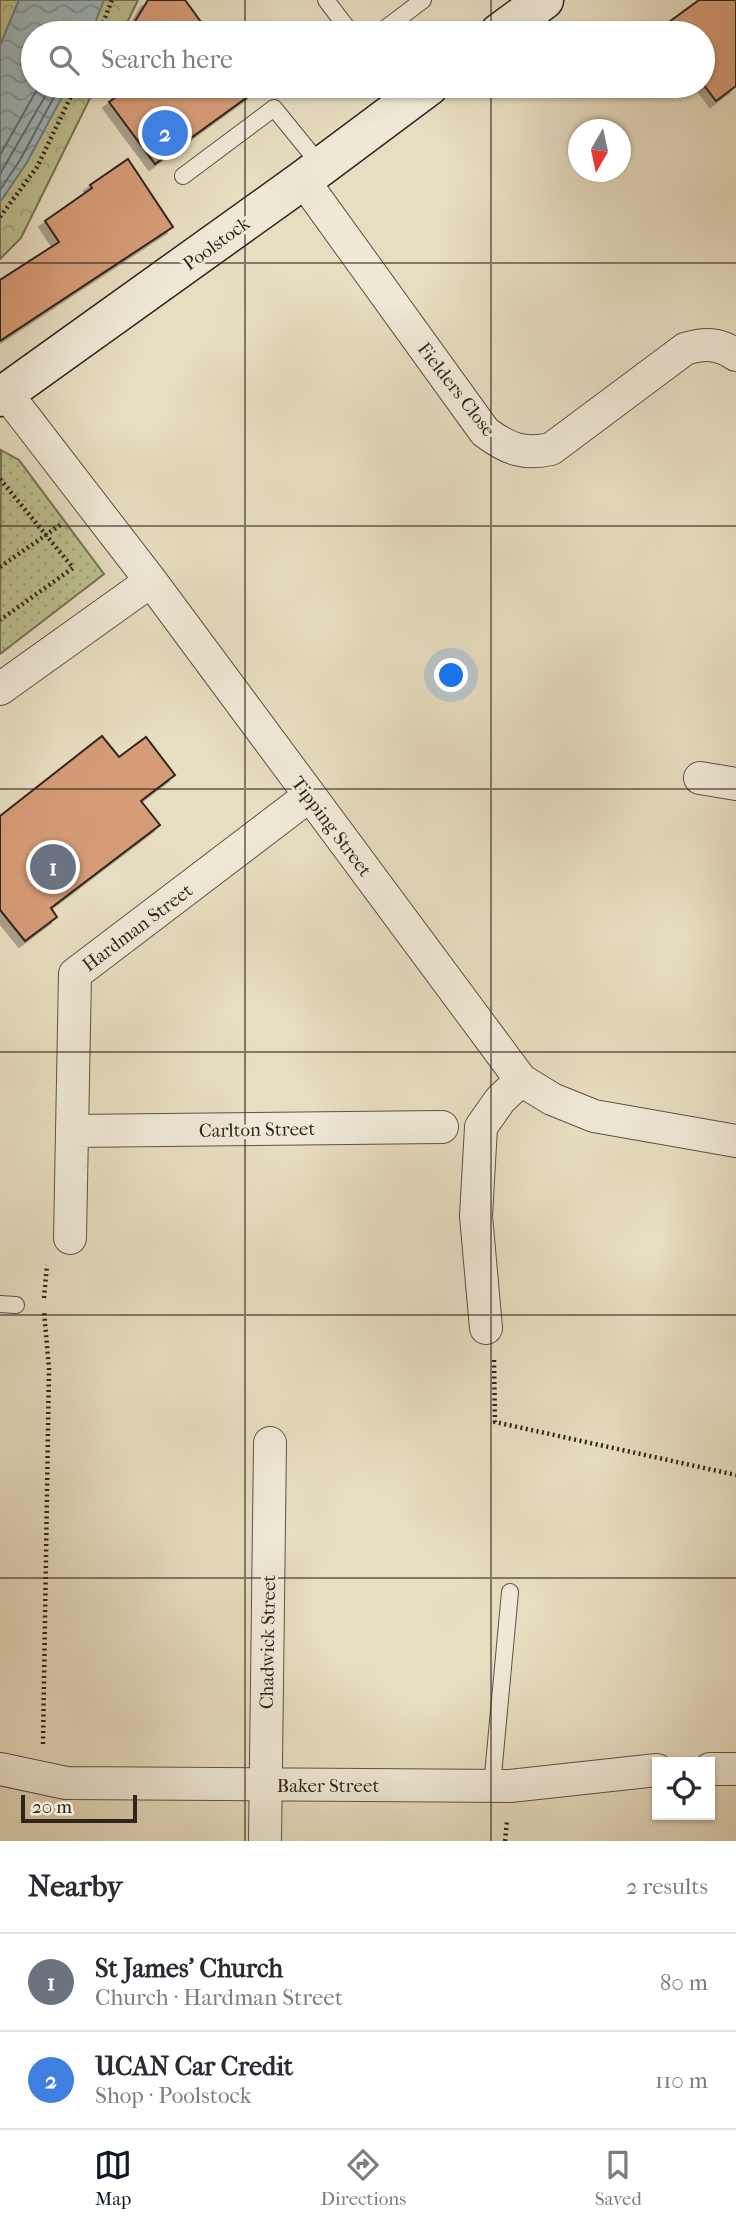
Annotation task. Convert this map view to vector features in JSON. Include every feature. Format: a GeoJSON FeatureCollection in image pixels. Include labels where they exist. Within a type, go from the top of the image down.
{"type":"FeatureCollection","features":[{"type":"Feature","properties":{"kind":"main road"},"geometry":{"type":"LineString","coordinates":[[515,21],[544,0]]}},
{"type":"Feature","properties":{"kind":"main road","name":"Poolstock"},"geometry":{"type":"LineString","coordinates":[[3,395],[313,173],[408,98]]}},
{"type":"Feature","properties":{"kind":"street","name":"Fielders Close"},"geometry":{"type":"LineString","coordinates":[[313,173],[485,432],[509,447],[534,453],[551,449],[685,349],[701,344],[715,345],[736,355]]}},
{"type":"Feature","properties":{"kind":"street","name":"Tipping Street"},"geometry":{"type":"LineString","coordinates":[[3,395],[93,503],[521,1080],[552,1099],[594,1116],[736,1141]]}},
{"type":"Feature","properties":{"kind":"street"},"geometry":{"type":"LineString","coordinates":[[0,689],[151,581]]}},
{"type":"Feature","properties":{"kind":"street"},"geometry":{"type":"LineString","coordinates":[[700,778],[736,784]]}},
{"type":"Feature","properties":{"kind":"street","name":"Hardman Street"},"geometry":{"type":"LineString","coordinates":[[70,1238],[75,974],[309,796]]}},
{"type":"Feature","properties":{"kind":"street"},"geometry":{"type":"LineString","coordinates":[[486,1328],[476,1216],[481,1127],[500,1100],[521,1080]]}},
{"type":"Feature","properties":{"kind":"street","name":"Carlton Street"},"geometry":{"type":"LineString","coordinates":[[72,1131],[442,1127]]}},
{"type":"Feature","properties":{"kind":"street","name":"Chadwick Street"},"geometry":{"type":"LineString","coordinates":[[265,1841],[270,1443]]}},
{"type":"Feature","properties":{"kind":"street","name":"Baker Street"},"geometry":{"type":"LineString","coordinates":[[0,1769],[66,1783],[492,1786],[652,1771]]}},
{"type":"Feature","properties":{"kind":"street"},"geometry":{"type":"LineString","coordinates":[[715,1769],[736,1769]]}},
{"type":"Feature","properties":{"kind":"lane"},"geometry":{"type":"LineString","coordinates":[[326,0],[342,21]]}},
{"type":"Feature","properties":{"kind":"lane"},"geometry":{"type":"LineString","coordinates":[[396,21],[423,0]]}},
{"type":"Feature","properties":{"kind":"lane"},"geometry":{"type":"LineString","coordinates":[[183,176],[274,108],[313,173]]}},
{"type":"Feature","properties":{"kind":"lane"},"geometry":{"type":"LineString","coordinates":[[492,1786],[510,1592]]}},
{"type":"Feature","properties":{"kind":"path"},"geometry":{"type":"LineString","coordinates":[[104,21],[112,0]]}},
{"type":"Feature","properties":{"kind":"path"},"geometry":{"type":"LineString","coordinates":[[0,217],[37,167],[70,98]]}},
{"type":"Feature","properties":{"kind":"path"},"geometry":{"type":"LineString","coordinates":[[0,480],[73,568],[0,620]]}},
{"type":"Feature","properties":{"kind":"path"},"geometry":{"type":"LineString","coordinates":[[0,567],[93,503]]}},
{"type":"Feature","properties":{"kind":"path"},"geometry":{"type":"LineString","coordinates":[[43,1778],[49,1368],[44,1311],[47,1264],[70,1238]]}},
{"type":"Feature","properties":{"kind":"path"},"geometry":{"type":"LineString","coordinates":[[8,1305],[44,1311]]}},
{"type":"Feature","properties":{"kind":"path"},"geometry":{"type":"LineString","coordinates":[[486,1328],[496,1365],[495,1422],[736,1475]]}},
{"type":"Feature","properties":{"kind":"green space"},"geometry":{"type":"Polygon","coordinates":[[[0,0],[138,0],[128,21],[21,21],[21,98],[90,98],[21,238],[0,259],[0,0]]]}},
{"type":"Feature","properties":{"kind":"green space"},"geometry":{"type":"Polygon","coordinates":[[[1,450],[19,460],[104,574],[0,654],[1,450]]]}},
{"type":"Feature","properties":{"kind":"water"},"geometry":{"type":"Polygon","coordinates":[[[19,0],[104,0],[96,21],[21,21],[21,98],[62,98],[26,164],[0,202],[0,45],[19,0]]]}},
{"type":"Feature","properties":{"kind":"building"},"geometry":{"type":"Polygon","coordinates":[[[148,0],[185,0],[200,21],[135,21],[148,0]]]}},
{"type":"Feature","properties":{"kind":"building"},"geometry":{"type":"Polygon","coordinates":[[[699,0],[736,0],[736,86],[716,101],[714,98],[715,21],[670,21],[699,0]]]}},
{"type":"Feature","properties":{"kind":"building"},"geometry":{"type":"Polygon","coordinates":[[[114,98],[246,98],[155,164],[109,102],[114,98]]]}},
{"type":"Feature","properties":{"kind":"building"},"geometry":{"type":"Polygon","coordinates":[[[128,159],[173,227],[0,341],[0,280],[59,242],[45,221],[128,159]]]}},
{"type":"Feature","properties":{"kind":"building"},"geometry":{"type":"Polygon","coordinates":[[[102,736],[119,757],[146,737],[175,775],[141,801],[160,825],[51,908],[57,917],[25,941],[0,910],[0,816],[102,736]]]}},
{"type":"Feature","properties":{"kind":"place","name":"UCAN Car Credit"},"geometry":{"type":"Point","coordinates":[165,133]}},
{"type":"Feature","properties":{"kind":"place","name":"St James' Church"},"geometry":{"type":"Point","coordinates":[53,867]}}]}
